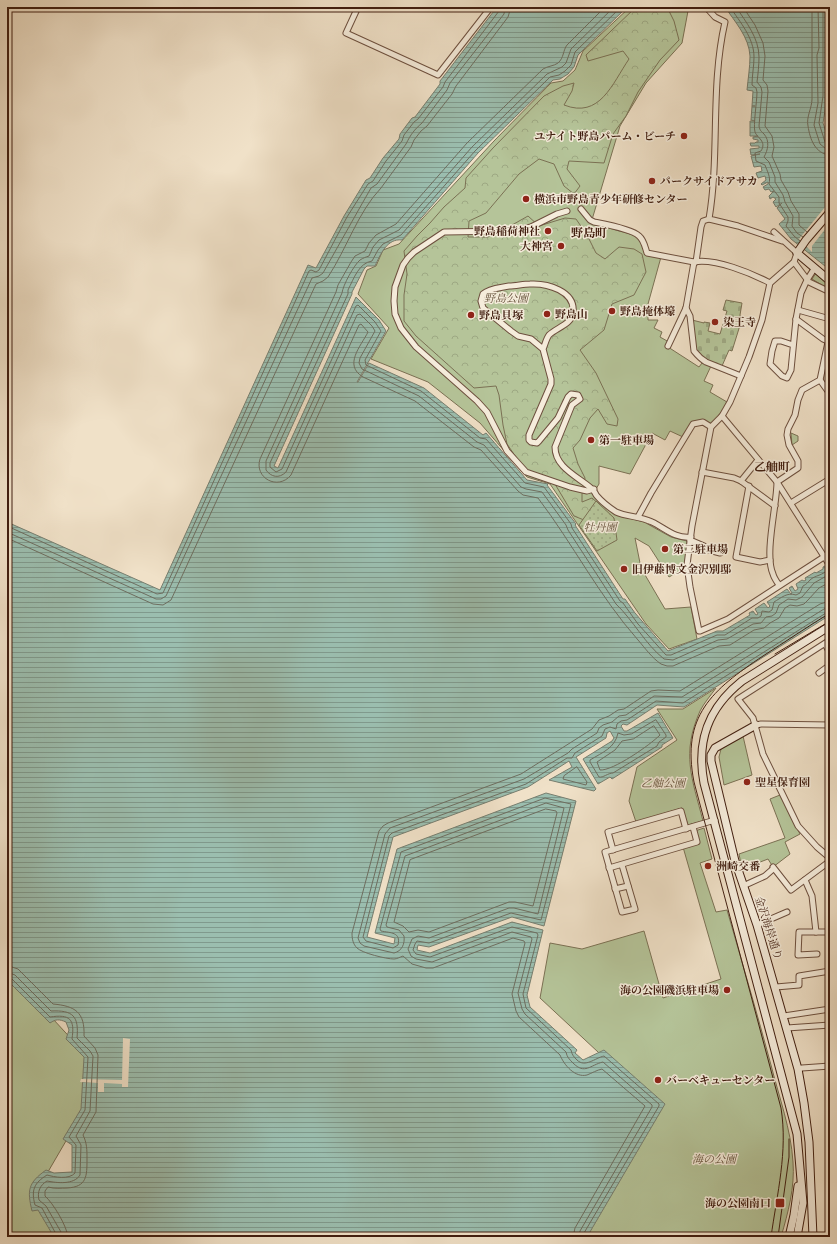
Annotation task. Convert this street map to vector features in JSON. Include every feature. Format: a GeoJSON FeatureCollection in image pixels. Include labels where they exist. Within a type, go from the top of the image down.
{"type":"FeatureCollection","features":[{"type":"Feature","properties":{"kind":"street"},"geometry":{"type":"LineString","coordinates":[[358,7],[346,33],[438,75],[491,7]]}},
{"type":"Feature","properties":{"kind":"street"},"geometry":{"type":"LineString","coordinates":[[706,7],[714,17],[725,22],[721,40],[715,118],[713,179],[709,219]]}},
{"type":"Feature","properties":{"kind":"street"},"geometry":{"type":"LineString","coordinates":[[581,209],[590,220],[594,222],[622,229],[638,235],[644,243],[647,253],[731,267],[751,273],[770,283]]}},
{"type":"Feature","properties":{"kind":"street"},"geometry":{"type":"LineString","coordinates":[[567,211],[557,214],[531,227],[514,231],[444,232],[414,252],[403,265],[395,287],[395,314],[401,328],[416,347],[477,401],[487,412],[507,451],[526,472],[587,491],[594,489]]}},
{"type":"Feature","properties":{"kind":"street"},"geometry":{"type":"LineString","coordinates":[[830,212],[806,240],[797,253],[794,262],[770,283],[756,341],[722,416],[711,427],[690,538],[687,565],[699,631],[728,619],[830,553]]}},
{"type":"Feature","properties":{"kind":"street"},"geometry":{"type":"LineString","coordinates":[[668,346],[686,308],[700,227],[703,222],[709,219],[738,226],[783,241]]}},
{"type":"Feature","properties":{"kind":"street"},"geometry":{"type":"LineString","coordinates":[[774,232],[814,269],[830,281]]}},
{"type":"Feature","properties":{"kind":"street"},"geometry":{"type":"LineString","coordinates":[[794,262],[809,282],[830,292]]}},
{"type":"Feature","properties":{"kind":"street"},"geometry":{"type":"LineString","coordinates":[[793,345],[781,341],[775,341],[772,351],[770,364],[782,376],[787,378],[791,370],[796,319],[801,293],[814,269]]}},
{"type":"Feature","properties":{"kind":"street"},"geometry":{"type":"LineString","coordinates":[[543,349],[548,336],[568,322],[573,315],[574,307],[570,298],[553,287],[531,284],[495,288],[487,290],[482,294],[481,301],[483,308],[518,336],[531,339],[543,349],[551,384],[529,435],[530,440],[533,443],[537,443],[558,418],[568,397],[571,394],[578,395],[580,399],[572,405],[555,447],[555,453],[563,465],[594,489],[597,497],[610,508],[622,514],[651,521],[672,534],[684,538],[690,538],[704,546],[706,549],[720,553]]}},
{"type":"Feature","properties":{"kind":"street"},"geometry":{"type":"LineString","coordinates":[[686,308],[690,316],[694,351],[701,360],[741,376]]}},
{"type":"Feature","properties":{"kind":"street"},"geometry":{"type":"LineString","coordinates":[[798,310],[830,319]]}},
{"type":"Feature","properties":{"kind":"street"},"geometry":{"type":"LineString","coordinates":[[777,482],[798,468],[798,462],[789,445],[787,435],[788,429],[795,415],[802,390],[820,380],[829,342],[796,319]]}},
{"type":"Feature","properties":{"kind":"street"},"geometry":{"type":"LineString","coordinates":[[820,380],[830,394]]}},
{"type":"Feature","properties":{"kind":"street"},"geometry":{"type":"LineString","coordinates":[[722,416],[777,482],[830,566]]}},
{"type":"Feature","properties":{"kind":"street"},"geometry":{"type":"LineString","coordinates":[[638,517],[693,424],[703,422],[711,427]]}},
{"type":"Feature","properties":{"kind":"street"},"geometry":{"type":"LineString","coordinates":[[741,481],[758,460]]}},
{"type":"Feature","properties":{"kind":"street"},"geometry":{"type":"LineString","coordinates":[[702,472],[734,478],[741,481],[775,506]]}},
{"type":"Feature","properties":{"kind":"street"},"geometry":{"type":"LineString","coordinates":[[791,503],[830,479]]}},
{"type":"Feature","properties":{"kind":"street"},"geometry":{"type":"LineString","coordinates":[[777,482],[770,560],[773,574],[779,585]]}},
{"type":"Feature","properties":{"kind":"street"},"geometry":{"type":"LineString","coordinates":[[749,486],[736,557],[760,562],[770,560]]}},
{"type":"Feature","properties":{"kind":"street"},"geometry":{"type":"LineString","coordinates":[[797,1237],[802,1203],[797,1134],[715,820],[704,784],[701,756],[704,732],[721,701],[731,690],[742,681],[830,626]]}},
{"type":"Feature","properties":{"kind":"street"},"geometry":{"type":"LineString","coordinates":[[743,886],[765,876],[773,868],[791,890],[830,860],[798,826],[763,754],[753,718],[738,699],[830,640]]}},
{"type":"Feature","properties":{"kind":"street"},"geometry":{"type":"LineString","coordinates":[[825,644],[830,653]]}},
{"type":"Feature","properties":{"kind":"street"},"geometry":{"type":"LineString","coordinates":[[819,673],[830,665]]}},
{"type":"Feature","properties":{"kind":"street","name":"金沢海岸通り"},"geometry":{"type":"LineString","coordinates":[[813,1237],[809,1142],[798,1069],[776,987],[726,829],[711,755],[715,748],[756,725],[830,725]]}},
{"type":"Feature","properties":{"kind":"street"},"geometry":{"type":"LineString","coordinates":[[613,850],[608,832],[681,811],[686,829]]}},
{"type":"Feature","properties":{"kind":"street"},"geometry":{"type":"LineString","coordinates":[[622,865],[635,909],[622,912],[605,852],[715,820]]}},
{"type":"Feature","properties":{"kind":"street"},"geometry":{"type":"LineString","coordinates":[[609,868],[697,842],[692,827]]}},
{"type":"Feature","properties":{"kind":"street"},"geometry":{"type":"LineString","coordinates":[[805,880],[812,896],[816,932]]}},
{"type":"Feature","properties":{"kind":"street"},"geometry":{"type":"LineString","coordinates":[[615,889],[628,886]]}},
{"type":"Feature","properties":{"kind":"street"},"geometry":{"type":"LineString","coordinates":[[757,925],[787,912]]}},
{"type":"Feature","properties":{"kind":"street"},"geometry":{"type":"LineString","coordinates":[[817,954],[798,955],[798,932],[830,932]]}},
{"type":"Feature","properties":{"kind":"street"},"geometry":{"type":"LineString","coordinates":[[776,987],[799,985],[799,976],[830,971]]}},
{"type":"Feature","properties":{"kind":"street"},"geometry":{"type":"LineString","coordinates":[[784,1016],[830,1009]]}},
{"type":"Feature","properties":{"kind":"street"},"geometry":{"type":"LineString","coordinates":[[787,1028],[830,1025]]}},
{"type":"Feature","properties":{"kind":"street"},"geometry":{"type":"LineString","coordinates":[[798,1069],[830,1066]]}},
{"type":"Feature","properties":{"kind":"street"},"geometry":{"type":"LineString","coordinates":[[789,1237],[794,1215],[800,1168]]}},
{"type":"Feature","properties":{"kind":"street"},"geometry":{"type":"LineString","coordinates":[[813,1237],[830,1237]]}},
{"type":"Feature","properties":{"kind":"green space","name":"野島公園"},"geometry":{"type":"Polygon","coordinates":[[[630,7],[672,7],[688,11],[682,43],[646,83],[620,126],[591,223],[637,236],[643,243],[645,253],[661,257],[648,304],[648,320],[658,320],[654,328],[662,332],[660,337],[669,342],[668,347],[699,367],[702,363],[711,366],[704,381],[713,385],[710,392],[727,402],[720,415],[710,424],[691,423],[683,437],[670,431],[665,440],[652,433],[630,474],[599,466],[599,484],[593,494],[614,514],[644,522],[671,537],[687,541],[685,568],[669,577],[649,546],[635,538],[641,568],[665,609],[691,607],[697,639],[669,649],[646,624],[550,484],[527,477],[480,423],[428,382],[371,359],[389,328],[358,294],[367,270],[376,266],[383,250],[399,244],[494,141],[551,83],[563,81],[575,70],[583,51],[630,7]]]}},
{"type":"Feature","properties":{"kind":"green space"},"geometry":{"type":"Polygon","coordinates":[[[636,7],[667,7],[674,21],[679,40],[660,60],[638,92],[626,116],[613,134],[604,163],[569,161],[567,169],[580,186],[574,194],[564,186],[554,164],[539,159],[519,174],[486,213],[469,221],[468,237],[488,237],[528,216],[539,226],[565,218],[576,219],[587,235],[596,253],[605,259],[619,247],[634,249],[642,254],[646,272],[634,295],[612,304],[604,330],[580,350],[596,373],[618,419],[617,426],[607,424],[598,409],[590,418],[580,440],[573,448],[578,464],[585,478],[582,502],[592,498],[600,505],[594,524],[574,516],[552,479],[529,472],[520,463],[507,444],[499,395],[496,386],[474,388],[416,336],[404,321],[404,295],[407,274],[404,251],[444,207],[465,188],[466,178],[544,96],[563,86],[574,83],[572,91],[564,105],[576,108],[587,107],[604,97],[629,59],[623,51],[588,61],[586,55],[636,7]]]}},
{"type":"Feature","properties":{"kind":"green space"},"geometry":{"type":"Polygon","coordinates":[[[816,273],[830,285],[830,290],[812,279],[816,273]]]}},
{"type":"Feature","properties":{"kind":"green space"},"geometry":{"type":"Polygon","coordinates":[[[726,300],[742,303],[740,315],[741,322],[732,351],[729,350],[722,366],[705,360],[695,349],[692,320],[710,323],[708,331],[720,334],[727,311],[723,310],[726,300]]]}},
{"type":"Feature","properties":{"kind":"green space"},"geometry":{"type":"Polygon","coordinates":[[[791,433],[798,436],[798,441],[792,445],[791,433]]]}},
{"type":"Feature","properties":{"kind":"green space","name":"牡丹園"},"geometry":{"type":"Polygon","coordinates":[[[596,501],[614,518],[617,540],[597,551],[579,525],[596,501]]]}},
{"type":"Feature","properties":{"kind":"green space","name":"乙舳公園"},"geometry":{"type":"Polygon","coordinates":[[[716,688],[700,711],[694,726],[691,740],[690,766],[703,821],[688,825],[682,808],[636,822],[629,801],[637,767],[677,740],[657,709],[683,709],[716,688]]]}},
{"type":"Feature","properties":{"kind":"green space"},"geometry":{"type":"Polygon","coordinates":[[[743,736],[752,775],[724,785],[719,757],[721,749],[743,736]]]}},
{"type":"Feature","properties":{"kind":"green space"},"geometry":{"type":"Polygon","coordinates":[[[780,795],[800,834],[785,842],[790,854],[773,867],[768,859],[742,869],[739,854],[785,838],[770,799],[780,795]]]}},
{"type":"Feature","properties":{"kind":"green space","name":"海の公園"},"geometry":{"type":"Polygon","coordinates":[[[704,828],[712,859],[700,863],[716,912],[727,910],[766,1046],[790,1137],[793,1162],[793,1181],[781,1237],[573,1237],[656,1106],[540,998],[550,943],[582,949],[644,931],[663,998],[721,979],[683,847],[698,843],[695,831],[704,828]]]}},
{"type":"Feature","properties":{"kind":"green space"},"geometry":{"type":"Polygon","coordinates":[[[7,969],[88,1057],[84,1110],[38,1189],[57,1237],[7,1237],[7,969]]]}},
{"type":"Feature","properties":{"kind":"water"},"geometry":{"type":"Polygon","coordinates":[[[497,7],[627,7],[578,55],[574,67],[568,74],[560,79],[553,80],[478,153],[402,240],[397,240],[388,244],[375,266],[367,266],[364,269],[352,292],[274,466],[278,468],[356,297],[379,320],[386,331],[357,382],[369,363],[424,388],[483,435],[486,433],[527,480],[548,484],[547,485],[576,524],[575,525],[623,599],[625,599],[635,613],[668,651],[717,631],[723,631],[750,615],[749,613],[753,611],[756,615],[758,614],[755,609],[764,603],[768,608],[770,606],[767,602],[787,589],[791,594],[792,593],[789,588],[792,586],[795,591],[798,589],[796,584],[802,580],[806,580],[805,578],[823,569],[823,567],[830,563],[830,615],[684,707],[657,705],[627,725],[623,724],[621,726],[624,731],[627,731],[658,713],[673,738],[662,745],[662,747],[612,779],[610,777],[598,784],[583,759],[612,741],[614,738],[610,731],[607,733],[606,738],[576,757],[596,789],[594,791],[549,780],[572,767],[569,761],[528,787],[393,837],[367,937],[394,944],[395,938],[375,933],[397,849],[546,793],[576,801],[544,926],[512,917],[429,947],[418,945],[417,950],[430,953],[512,922],[543,930],[527,995],[530,1007],[577,1050],[575,1053],[583,1060],[604,1050],[665,1104],[587,1237],[54,1237],[38,1210],[32,1211],[29,1192],[32,1183],[46,1170],[54,1173],[72,1172],[72,1145],[63,1139],[81,1109],[84,1057],[66,1039],[69,1030],[66,1022],[58,1020],[50,1023],[7,980],[7,522],[160,590],[308,265],[316,268],[344,216],[366,180],[370,178],[383,158],[399,139],[400,134],[412,118],[415,117],[440,84],[440,81],[497,7]]]}},
{"type":"Feature","properties":{"kind":"water"},"geometry":{"type":"Polygon","coordinates":[[[725,7],[827,7],[827,98],[823,123],[830,144],[830,270],[791,239],[779,224],[785,219],[777,208],[782,203],[776,207],[773,202],[776,199],[773,197],[770,199],[769,196],[774,191],[771,192],[769,189],[765,190],[763,187],[768,184],[768,182],[762,185],[761,184],[766,180],[765,176],[758,178],[756,173],[762,171],[761,166],[754,167],[751,156],[760,154],[751,155],[750,149],[759,148],[759,146],[751,146],[750,143],[758,142],[758,140],[753,139],[753,137],[758,136],[750,136],[750,121],[755,121],[751,120],[753,91],[747,90],[750,60],[749,49],[741,30],[725,7]]]}},
{"type":"Feature","properties":{"kind":"pier"},"geometry":{"type":"Polygon","coordinates":[[[830,201],[830,223],[812,246],[812,252],[799,239],[830,201]]]}},
{"type":"Feature","properties":{"kind":"pier"},"geometry":{"type":"Polygon","coordinates":[[[123,1038],[130,1039],[128,1087],[122,1087],[122,1084],[104,1083],[104,1092],[98,1092],[98,1083],[80,1082],[81,1079],[122,1080],[123,1038]]]}},
{"type":"Feature","properties":{"kind":"pier"},"geometry":{"type":"Polygon","coordinates":[[[78,1233],[78,1237],[51,1236],[50,1234],[78,1233]]]}},
{"type":"Feature","properties":{"kind":"tram line"},"geometry":{"type":"LineString","coordinates":[[771,1237],[781,1172],[783,1140],[781,1108],[694,782],[691,759],[692,739],[697,722],[704,707],[715,693],[745,668],[830,613]]}},
{"type":"Feature","properties":{"kind":"tram line"},"geometry":{"type":"LineString","coordinates":[[775,654],[830,621]]}},
{"type":"Feature","properties":{"kind":"tram line"},"geometry":{"type":"LineString","coordinates":[[778,1237],[789,1157],[789,1139]]}},
{"type":"Feature","properties":{"kind":"place","name":"ユナイト野島パーム・ビーチ"},"geometry":{"type":"Point","coordinates":[684,136]}},
{"type":"Feature","properties":{"kind":"place","name":"パークサイドアサカ"},"geometry":{"type":"Point","coordinates":[652,181]}},
{"type":"Feature","properties":{"kind":"place","name":"横浜市野島青少年研修センター"},"geometry":{"type":"Point","coordinates":[526,199]}},
{"type":"Feature","properties":{"kind":"place","name":"野島稲荷神社"},"geometry":{"type":"Point","coordinates":[548,231]}},
{"type":"Feature","properties":{"kind":"place","name":"大神宮"},"geometry":{"type":"Point","coordinates":[561,246]}},
{"type":"Feature","properties":{"kind":"place","name":"野島掩体壕"},"geometry":{"type":"Point","coordinates":[612,311]}},
{"type":"Feature","properties":{"kind":"place","name":"野島山"},"geometry":{"type":"Point","coordinates":[547,314]}},
{"type":"Feature","properties":{"kind":"place","name":"野島貝塚"},"geometry":{"type":"Point","coordinates":[471,315]}},
{"type":"Feature","properties":{"kind":"place","name":"染王寺"},"geometry":{"type":"Point","coordinates":[715,322]}},
{"type":"Feature","properties":{"kind":"place","name":"第一駐車場"},"geometry":{"type":"Point","coordinates":[591,440]}},
{"type":"Feature","properties":{"kind":"place","name":"第二駐車場"},"geometry":{"type":"Point","coordinates":[665,549]}},
{"type":"Feature","properties":{"kind":"place","name":"旧伊藤博文金沢別邸"},"geometry":{"type":"Point","coordinates":[624,569]}},
{"type":"Feature","properties":{"kind":"place","name":"聖星保育園"},"geometry":{"type":"Point","coordinates":[747,782]}},
{"type":"Feature","properties":{"kind":"place","name":"洲崎交番"},"geometry":{"type":"Point","coordinates":[708,866]}},
{"type":"Feature","properties":{"kind":"place","name":"海の公園磯浜駐車場"},"geometry":{"type":"Point","coordinates":[727,990]}},
{"type":"Feature","properties":{"kind":"place","name":"バーベキューセンター"},"geometry":{"type":"Point","coordinates":[658,1080]}},
{"type":"Feature","properties":{"kind":"place","name":"海の公園南口"},"geometry":{"type":"Point","coordinates":[780,1203]}},
{"type":"Feature","properties":{"kind":"district","name":"野島町"},"geometry":{"type":"Point","coordinates":[589,233]}},
{"type":"Feature","properties":{"kind":"district","name":"乙舳町"},"geometry":{"type":"Point","coordinates":[772,467]}}]}
